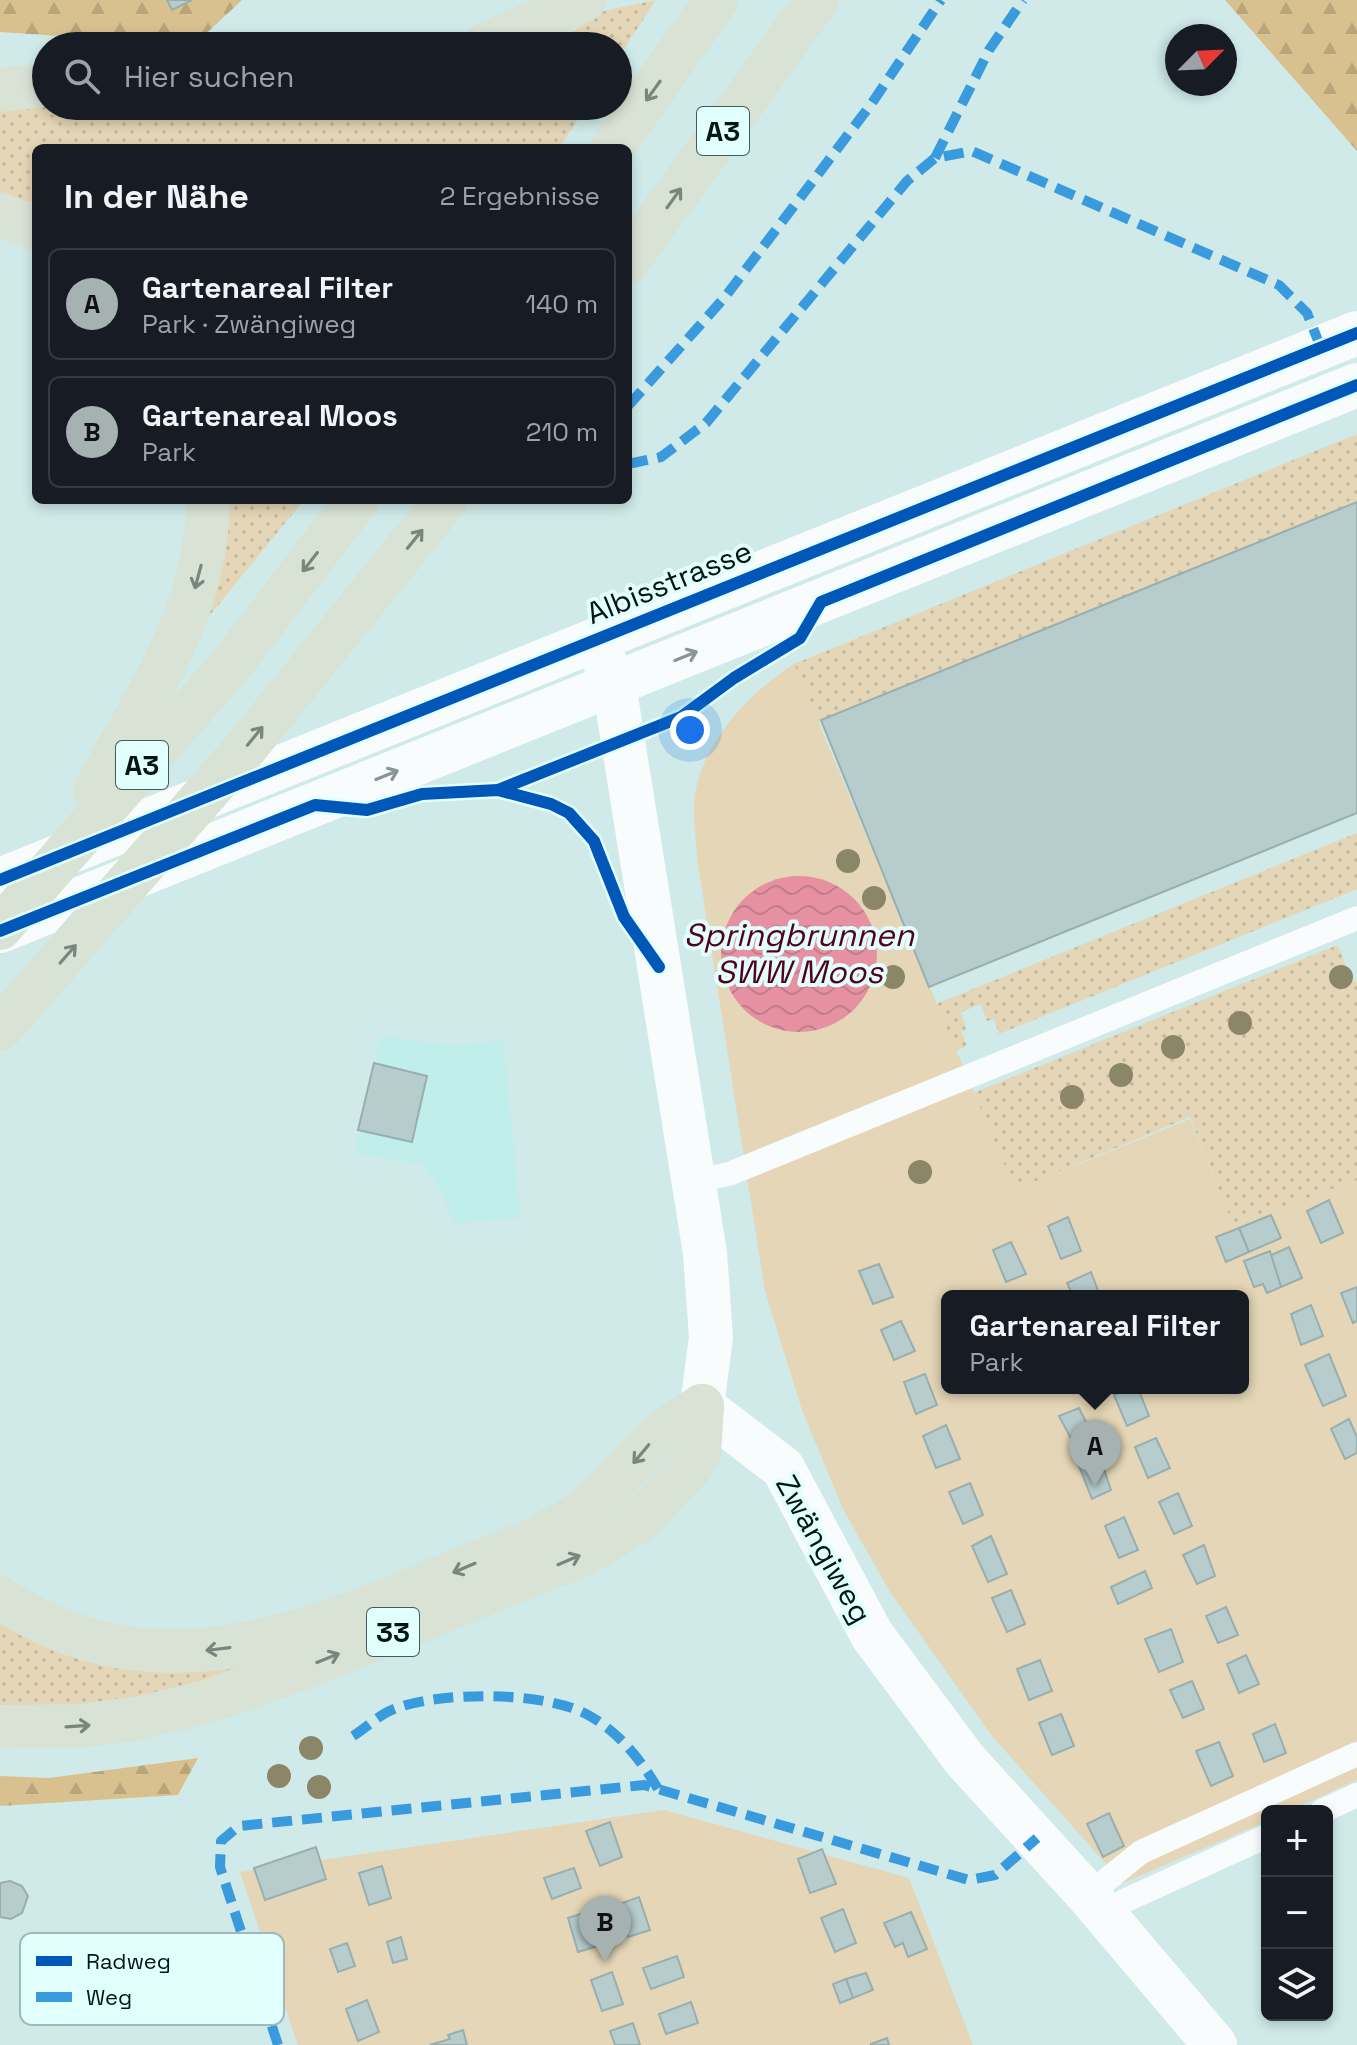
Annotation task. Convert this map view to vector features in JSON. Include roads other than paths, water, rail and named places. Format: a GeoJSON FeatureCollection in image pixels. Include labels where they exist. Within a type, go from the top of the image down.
{"type":"FeatureCollection","features":[{"type":"Feature","properties":{"kind":"highway"},"geometry":{"type":"LineString","coordinates":[[514,32],[584,0]]}},
{"type":"Feature","properties":{"kind":"highway"},"geometry":{"type":"LineString","coordinates":[[632,120],[716,0]]}},
{"type":"Feature","properties":{"kind":"highway","name":"A3"},"geometry":{"type":"LineString","coordinates":[[632,255],[817,0]]}},
{"type":"Feature","properties":{"kind":"highway"},"geometry":{"type":"LineString","coordinates":[[0,90],[32,87]]}},
{"type":"Feature","properties":{"kind":"highway"},"geometry":{"type":"LineString","coordinates":[[615,144],[632,120]]}},
{"type":"Feature","properties":{"kind":"highway"},"geometry":{"type":"LineString","coordinates":[[0,214],[32,227]]}},
{"type":"Feature","properties":{"kind":"highway"},"geometry":{"type":"LineString","coordinates":[[52,870],[168,657],[194,591],[205,543],[208,504]]}},
{"type":"Feature","properties":{"kind":"highway","name":"A3"},"geometry":{"type":"LineString","coordinates":[[0,930],[234,661],[354,504]]}},
{"type":"Feature","properties":{"kind":"highway","name":"A3"},"geometry":{"type":"LineString","coordinates":[[5,1027],[243,751],[443,504]]}},
{"type":"Feature","properties":{"kind":"highway"},"geometry":{"type":"LineString","coordinates":[[0,1598],[78,1637],[158,1653],[222,1650],[299,1632],[370,1607],[558,1527],[606,1494],[653,1440],[702,1406]]}},
{"type":"Feature","properties":{"kind":"highway","name":"33"},"geometry":{"type":"LineString","coordinates":[[0,1727],[81,1726],[140,1718],[209,1701],[297,1670],[586,1553],[638,1522],[690,1468],[699,1452],[702,1406]]}},
{"type":"Feature","properties":{"kind":"main road","name":"Albisstrasse"},"geometry":{"type":"LineString","coordinates":[[0,880],[1357,333]]}},
{"type":"Feature","properties":{"kind":"main road"},"geometry":{"type":"LineString","coordinates":[[0,930],[1357,385]]}},
{"type":"Feature","properties":{"kind":"main road"},"geometry":{"type":"LineString","coordinates":[[596,640],[614,685],[705,1253],[711,1337],[702,1406]]}},
{"type":"Feature","properties":{"kind":"main road","name":"Zwängiweg"},"geometry":{"type":"LineString","coordinates":[[702,1406],[783,1468],[872,1635],[965,1760],[1097,1906],[1215,2045]]}},
{"type":"Feature","properties":{"kind":"lane"},"geometry":{"type":"LineString","coordinates":[[695,1181],[729,1174],[1357,918]]}},
{"type":"Feature","properties":{"kind":"lane"},"geometry":{"type":"LineString","coordinates":[[1097,1906],[1141,1852],[1357,1754]]}},
{"type":"Feature","properties":{"kind":"lane"},"geometry":{"type":"LineString","coordinates":[[1333,1806],[1357,1795]]}},
{"type":"Feature","properties":{"kind":"lane"},"geometry":{"type":"LineString","coordinates":[[1097,1906],[1124,1901],[1261,1839]]}},
{"type":"Feature","properties":{"kind":"water","name":"Springbrunnen SWW Moos"},"geometry":{"type":"Polygon","coordinates":[[[799,876],[829,882],[854,899],[871,924],[877,954],[871,984],[854,1009],[829,1026],[799,1032],[769,1026],[744,1009],[727,984],[721,954],[727,924],[744,899],[769,882],[799,876]]]}},
{"type":"Feature","properties":{"kind":"place","name":"Gartenareal Filter"},"geometry":{"type":"Point","coordinates":[1095,1486]}},
{"type":"Feature","properties":{"kind":"place","name":"Gartenareal Moos"},"geometry":{"type":"Point","coordinates":[605,1962]}}]}
